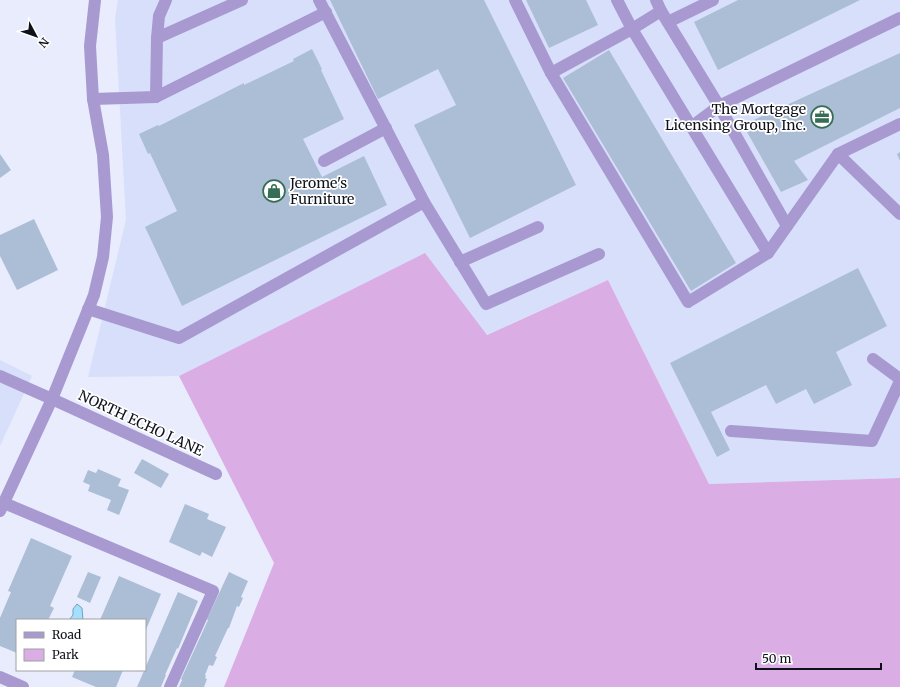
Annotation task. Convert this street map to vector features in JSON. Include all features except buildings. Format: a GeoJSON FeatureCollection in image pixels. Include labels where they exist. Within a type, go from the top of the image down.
{"type":"FeatureCollection","features":[{"type":"Feature","properties":{"kind":"street"},"geometry":{"type":"LineString","coordinates":[[95,0],[90,46],[93,99],[103,155],[107,217],[103,257],[94,295],[52,399],[2,507],[213,591],[170,687]]}},
{"type":"Feature","properties":{"kind":"street"},"geometry":{"type":"LineString","coordinates":[[156,97],[159,16],[166,0]]}},
{"type":"Feature","properties":{"kind":"street"},"geometry":{"type":"LineString","coordinates":[[157,38],[242,0]]}},
{"type":"Feature","properties":{"kind":"street"},"geometry":{"type":"LineString","coordinates":[[319,0],[424,202],[486,304],[599,254]]}},
{"type":"Feature","properties":{"kind":"street"},"geometry":{"type":"LineString","coordinates":[[515,0],[551,73],[688,302],[768,253],[838,154],[900,124]]}},
{"type":"Feature","properties":{"kind":"street"},"geometry":{"type":"LineString","coordinates":[[617,0],[632,29],[768,253]]}},
{"type":"Feature","properties":{"kind":"street"},"geometry":{"type":"LineString","coordinates":[[656,0],[664,17],[718,106],[787,226]]}},
{"type":"Feature","properties":{"kind":"street"},"geometry":{"type":"LineString","coordinates":[[551,73],[632,29],[713,0]]}},
{"type":"Feature","properties":{"kind":"street"},"geometry":{"type":"LineString","coordinates":[[93,99],[156,97],[326,12]]}},
{"type":"Feature","properties":{"kind":"street"},"geometry":{"type":"LineString","coordinates":[[691,127],[718,106],[900,18]]}},
{"type":"Feature","properties":{"kind":"street"},"geometry":{"type":"LineString","coordinates":[[324,161],[386,128]]}},
{"type":"Feature","properties":{"kind":"street"},"geometry":{"type":"LineString","coordinates":[[838,154],[900,214]]}},
{"type":"Feature","properties":{"kind":"street"},"geometry":{"type":"LineString","coordinates":[[88,309],[178,338],[424,202]]}},
{"type":"Feature","properties":{"kind":"street"},"geometry":{"type":"LineString","coordinates":[[460,262],[538,227]]}},
{"type":"Feature","properties":{"kind":"street"},"geometry":{"type":"LineString","coordinates":[[731,431],[872,441],[900,380],[873,359]]}},
{"type":"Feature","properties":{"kind":"street","name":"NORTH ECHO LANE"},"geometry":{"type":"LineString","coordinates":[[0,376],[216,474]]}},
{"type":"Feature","properties":{"kind":"street"},"geometry":{"type":"LineString","coordinates":[[0,677],[23,687]]}},
{"type":"Feature","properties":{"kind":"shaded area"},"geometry":{"type":"Polygon","coordinates":[[[118,0],[900,0],[900,478],[709,484],[608,280],[486,335],[425,254],[179,376],[88,377],[126,220],[115,18],[118,0]]]}},
{"type":"Feature","properties":{"kind":"shaded area"},"geometry":{"type":"Polygon","coordinates":[[[0,360],[32,376],[0,446],[0,360]]]}},
{"type":"Feature","properties":{"kind":"shaded area"},"geometry":{"type":"Polygon","coordinates":[[[77,604],[82,608],[83,619],[70,619],[73,615],[73,609],[77,604]]]}},
{"type":"Feature","properties":{"kind":"green space"},"geometry":{"type":"Polygon","coordinates":[[[425,253],[487,335],[608,280],[709,484],[900,478],[900,687],[224,687],[274,563],[179,376],[425,253]]]}},
{"type":"Feature","properties":{"kind":"place","name":"The Mortgage Licensing Group, Inc."},"geometry":{"type":"Point","coordinates":[822,117]}},
{"type":"Feature","properties":{"kind":"place","name":"Jerome's Furniture"},"geometry":{"type":"Point","coordinates":[274,191]}}]}
